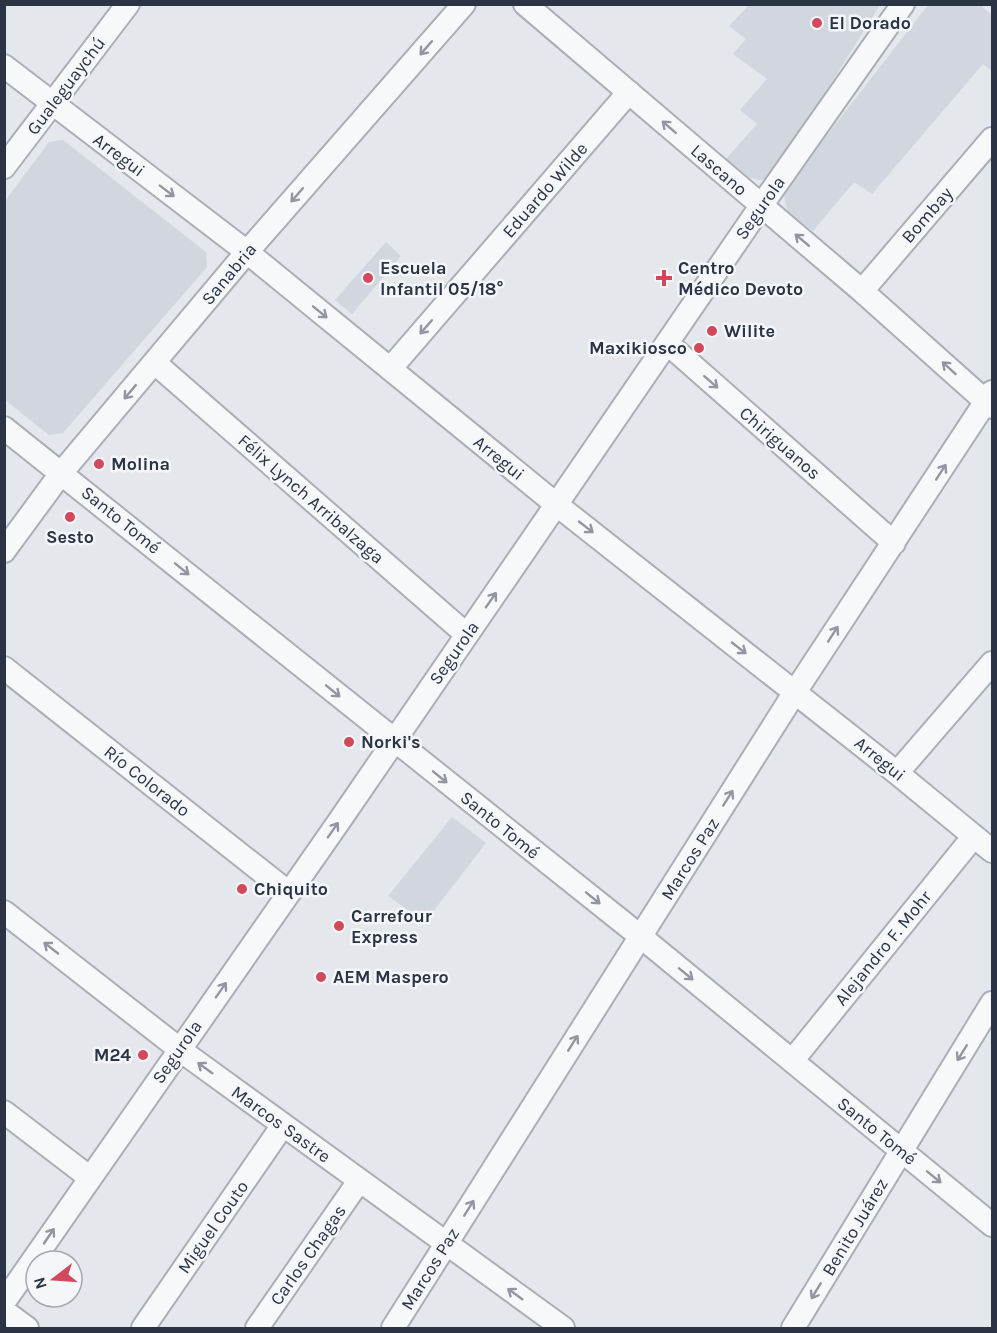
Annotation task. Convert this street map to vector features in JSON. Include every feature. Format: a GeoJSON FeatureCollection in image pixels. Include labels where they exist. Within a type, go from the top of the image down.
{"type":"FeatureCollection","features":[{"type":"Feature","properties":{"kind":"street","name":"Gualeguaychú"},"geometry":{"type":"LineString","coordinates":[[4,167],[128,4]]}},
{"type":"Feature","properties":{"kind":"street","name":"Sanabria"},"geometry":{"type":"LineString","coordinates":[[4,551],[62,472],[247,252],[464,4]]}},
{"type":"Feature","properties":{"kind":"street","name":"Lascano"},"geometry":{"type":"LineString","coordinates":[[525,4],[991,400]]}},
{"type":"Feature","properties":{"kind":"street","name":"Segurola"},"geometry":{"type":"LineString","coordinates":[[4,1302],[903,4]]}},
{"type":"Feature","properties":{"kind":"street","name":"Arregui"},"geometry":{"type":"LineString","coordinates":[[4,66],[247,252],[557,505],[993,851]]}},
{"type":"Feature","properties":{"kind":"street","name":"Eduardo Wilde"},"geometry":{"type":"LineString","coordinates":[[390,369],[629,92]]}},
{"type":"Feature","properties":{"kind":"street","name":"Bombay"},"geometry":{"type":"LineString","coordinates":[[862,291],[993,139]]}},
{"type":"Feature","properties":{"kind":"street","name":"Chiriguanos"},"geometry":{"type":"LineString","coordinates":[[667,343],[894,543]]}},
{"type":"Feature","properties":{"kind":"street","name":"Félix Lynch Arribalzaga"},"geometry":{"type":"LineString","coordinates":[[155,363],[467,635]]}},
{"type":"Feature","properties":{"kind":"street","name":"Marcos Paz"},"geometry":{"type":"LineString","coordinates":[[393,1329],[795,692],[991,400]]}},
{"type":"Feature","properties":{"kind":"street","name":"Santo Tomé"},"geometry":{"type":"LineString","coordinates":[[4,428],[62,472],[640,936],[993,1225]]}},
{"type":"Feature","properties":{"kind":"street"},"geometry":{"type":"LineString","coordinates":[[897,773],[993,663]]}},
{"type":"Feature","properties":{"kind":"street","name":"Río Colorado"},"geometry":{"type":"LineString","coordinates":[[4,668],[289,893]]}},
{"type":"Feature","properties":{"kind":"street","name":"Alejandro F. Mohr"},"geometry":{"type":"LineString","coordinates":[[792,1060],[974,836]]}},
{"type":"Feature","properties":{"kind":"street","name":"Marcos Sastre"},"geometry":{"type":"LineString","coordinates":[[4,912],[179,1049],[446,1244],[533,1320],[563,1329]]}},
{"type":"Feature","properties":{"kind":"street","name":"Benito Juárez"},"geometry":{"type":"LineString","coordinates":[[793,1329],[993,1004]]}},
{"type":"Feature","properties":{"kind":"street"},"geometry":{"type":"LineString","coordinates":[[4,1112],[89,1177]]}},
{"type":"Feature","properties":{"kind":"street","name":"Miguel Couto"},"geometry":{"type":"LineString","coordinates":[[143,1329],[283,1125]]}},
{"type":"Feature","properties":{"kind":"street","name":"Carlos Chagas"},"geometry":{"type":"LineString","coordinates":[[256,1329],[359,1181]]}},
{"type":"Feature","properties":{"kind":"street"},"geometry":{"type":"LineString","coordinates":[[4,1311],[27,1329]]}},
{"type":"Feature","properties":{"kind":"shaded area"},"geometry":{"type":"Polygon","coordinates":[[[749,5],[880,5],[775,173],[767,179],[759,180],[750,178],[726,159],[757,124],[740,110],[767,79],[733,54],[746,39],[729,26],[749,5]]]}},
{"type":"Feature","properties":{"kind":"shaded area"},"geometry":{"type":"Polygon","coordinates":[[[928,5],[980,5],[992,15],[992,71],[983,64],[872,194],[854,182],[813,231],[789,212],[784,194],[786,188],[928,5]]]}},
{"type":"Feature","properties":{"kind":"shaded area"},"geometry":{"type":"Polygon","coordinates":[[[63,140],[206,252],[207,267],[63,433],[49,435],[5,400],[5,201],[49,142],[63,140]]]}},
{"type":"Feature","properties":{"kind":"shaded area","name":"Escuela Infantil 05/18°"},"geometry":{"type":"Polygon","coordinates":[[[386,242],[401,256],[352,314],[335,300],[386,242]]]}},
{"type":"Feature","properties":{"kind":"shaded area"},"geometry":{"type":"Polygon","coordinates":[[[452,817],[486,843],[425,922],[388,896],[452,817]]]}},
{"type":"Feature","properties":{"kind":"place","name":"El Dorado"},"geometry":{"type":"Point","coordinates":[817,23]}},
{"type":"Feature","properties":{"kind":"place","name":"Escuela Infantil 05/18°"},"geometry":{"type":"Point","coordinates":[368,278]}},
{"type":"Feature","properties":{"kind":"place","name":"Centro Médico Devoto"},"geometry":{"type":"Point","coordinates":[664,278]}},
{"type":"Feature","properties":{"kind":"place","name":"Wilite"},"geometry":{"type":"Point","coordinates":[712,331]}},
{"type":"Feature","properties":{"kind":"place","name":"Maxikiosco"},"geometry":{"type":"Point","coordinates":[699,348]}},
{"type":"Feature","properties":{"kind":"place","name":"Molina"},"geometry":{"type":"Point","coordinates":[99,464]}},
{"type":"Feature","properties":{"kind":"place","name":"Sesto"},"geometry":{"type":"Point","coordinates":[70,517]}},
{"type":"Feature","properties":{"kind":"place","name":"Norki's"},"geometry":{"type":"Point","coordinates":[349,742]}},
{"type":"Feature","properties":{"kind":"place","name":"Chiquito"},"geometry":{"type":"Point","coordinates":[242,889]}},
{"type":"Feature","properties":{"kind":"place","name":"Carrefour Express"},"geometry":{"type":"Point","coordinates":[339,926]}},
{"type":"Feature","properties":{"kind":"place","name":"AEM Maspero"},"geometry":{"type":"Point","coordinates":[321,977]}},
{"type":"Feature","properties":{"kind":"place","name":"M24"},"geometry":{"type":"Point","coordinates":[143,1055]}}]}
